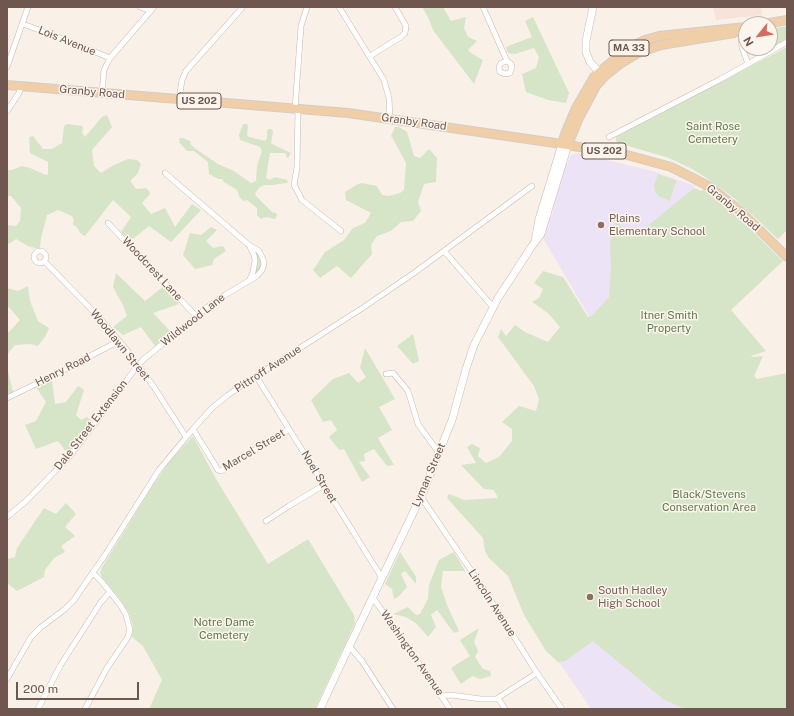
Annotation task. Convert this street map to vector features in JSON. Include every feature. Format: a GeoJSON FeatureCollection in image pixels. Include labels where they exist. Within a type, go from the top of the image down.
{"type":"FeatureCollection","features":[{"type":"Feature","properties":{"kind":"main road"},"geometry":{"type":"LineString","coordinates":[[593,7],[586,41],[586,52],[590,62],[602,74]]}},
{"type":"Feature","properties":{"kind":"main road","name":"MA 33"},"geometry":{"type":"LineString","coordinates":[[565,145],[602,74],[638,53],[651,48],[738,30]]}},
{"type":"Feature","properties":{"kind":"main road","name":"Granby Road"},"geometry":{"type":"LineString","coordinates":[[7,85],[353,114],[565,145],[641,158],[671,167],[710,187],[740,211],[787,257]]}},
{"type":"Feature","properties":{"kind":"main road","name":"Lyman Street"},"geometry":{"type":"LineString","coordinates":[[320,709],[421,497],[452,420],[470,356],[493,307],[541,234],[565,145]]}},
{"type":"Feature","properties":{"kind":"street"},"geometry":{"type":"LineString","coordinates":[[7,67],[28,7]]}},
{"type":"Feature","properties":{"kind":"street"},"geometry":{"type":"LineString","coordinates":[[140,7],[153,9]]}},
{"type":"Feature","properties":{"kind":"street"},"geometry":{"type":"LineString","coordinates":[[180,99],[182,80],[186,71],[243,7]]}},
{"type":"Feature","properties":{"kind":"street"},"geometry":{"type":"LineString","coordinates":[[307,7],[302,26],[296,109],[297,167],[294,185],[302,200],[341,232]]}},
{"type":"Feature","properties":{"kind":"street"},"geometry":{"type":"LineString","coordinates":[[340,7],[382,76],[389,98],[390,119]]}},
{"type":"Feature","properties":{"kind":"street"},"geometry":{"type":"LineString","coordinates":[[370,56],[405,33],[406,26],[395,7]]}},
{"type":"Feature","properties":{"kind":"street"},"geometry":{"type":"LineString","coordinates":[[482,7],[507,61]]}},
{"type":"Feature","properties":{"kind":"street"},"geometry":{"type":"LineString","coordinates":[[102,93],[104,70],[110,58],[153,9]]}},
{"type":"Feature","properties":{"kind":"street","name":"Lois Avenue"},"geometry":{"type":"LineString","coordinates":[[23,24],[110,58]]}},
{"type":"Feature","properties":{"kind":"street"},"geometry":{"type":"LineString","coordinates":[[609,137],[787,42]]}},
{"type":"Feature","properties":{"kind":"street"},"geometry":{"type":"LineString","coordinates":[[745,56],[748,64]]}},
{"type":"Feature","properties":{"kind":"street"},"geometry":{"type":"LineString","coordinates":[[7,111],[19,93],[21,87]]}},
{"type":"Feature","properties":{"kind":"street","name":"Wildwood Lane"},"geometry":{"type":"LineString","coordinates":[[138,365],[196,316],[225,294],[261,272],[264,262],[259,251],[165,173]]}},
{"type":"Feature","properties":{"kind":"street","name":"Pittroff Avenue"},"geometry":{"type":"LineString","coordinates":[[7,679],[31,637],[74,600],[93,573],[155,475],[192,429],[223,399],[377,298],[532,186]]}},
{"type":"Feature","properties":{"kind":"street","name":"Woodcrest Lane"},"geometry":{"type":"LineString","coordinates":[[108,223],[196,316]]}},
{"type":"Feature","properties":{"kind":"street"},"geometry":{"type":"LineString","coordinates":[[249,244],[255,261],[250,280]]}},
{"type":"Feature","properties":{"kind":"street"},"geometry":{"type":"LineString","coordinates":[[444,251],[482,297],[493,307]]}},
{"type":"Feature","properties":{"kind":"street","name":"Woodlawn Street"},"geometry":{"type":"LineString","coordinates":[[44,261],[93,310],[119,341],[138,365],[186,437]]}},
{"type":"Feature","properties":{"kind":"street","name":"Henry Road"},"geometry":{"type":"LineString","coordinates":[[7,398],[119,341]]}},
{"type":"Feature","properties":{"kind":"street","name":"Dale Street Extension"},"geometry":{"type":"LineString","coordinates":[[7,517],[32,495],[69,457],[138,365]]}},
{"type":"Feature","properties":{"kind":"street"},"geometry":{"type":"LineString","coordinates":[[386,374],[393,373],[408,391],[418,424],[439,453]]}},
{"type":"Feature","properties":{"kind":"street","name":"Noel Street"},"geometry":{"type":"LineString","coordinates":[[256,376],[382,578]]}},
{"type":"Feature","properties":{"kind":"street","name":"Marcel Street"},"geometry":{"type":"LineString","coordinates":[[192,429],[215,465],[220,470],[225,469],[289,429]]}},
{"type":"Feature","properties":{"kind":"street"},"geometry":{"type":"LineString","coordinates":[[266,522],[324,485]]}},
{"type":"Feature","properties":{"kind":"street","name":"Lincoln Avenue"},"geometry":{"type":"LineString","coordinates":[[421,497],[482,586],[537,673],[562,709]]}},
{"type":"Feature","properties":{"kind":"street"},"geometry":{"type":"LineString","coordinates":[[85,709],[107,668],[129,633],[130,626],[121,606],[93,573]]}},
{"type":"Feature","properties":{"kind":"street"},"geometry":{"type":"LineString","coordinates":[[38,709],[64,659],[101,602],[110,592]]}},
{"type":"Feature","properties":{"kind":"street","name":"Washington Avenue"},"geometry":{"type":"LineString","coordinates":[[373,598],[450,709]]}},
{"type":"Feature","properties":{"kind":"street"},"geometry":{"type":"LineString","coordinates":[[349,646],[362,661],[393,709]]}},
{"type":"Feature","properties":{"kind":"street"},"geometry":{"type":"LineString","coordinates":[[442,696],[456,696],[488,700],[498,698],[537,673]]}},
{"type":"Feature","properties":{"kind":"street"},"geometry":{"type":"LineString","coordinates":[[498,698],[505,709]]}},
{"type":"Feature","properties":{"kind":"shaded area"},"geometry":{"type":"Polygon","coordinates":[[[713,7],[761,7],[762,15],[738,16],[738,18],[716,20],[713,7]]]}},
{"type":"Feature","properties":{"kind":"shaded area","name":"Plains Elementary School"},"geometry":{"type":"Polygon","coordinates":[[[578,153],[652,171],[695,186],[640,239],[608,305],[590,318],[543,238],[553,212],[556,193],[563,173],[571,155],[578,153]]]}},
{"type":"Feature","properties":{"kind":"shaded area","name":"South Hadley High School"},"geometry":{"type":"Polygon","coordinates":[[[564,537],[690,709],[591,709],[550,649],[564,537]]]}},
{"type":"Feature","properties":{"kind":"green space"},"geometry":{"type":"Polygon","coordinates":[[[422,7],[443,7],[451,21],[466,17],[464,28],[468,37],[477,41],[468,50],[483,60],[474,84],[433,30],[422,7]]]}},
{"type":"Feature","properties":{"kind":"green space"},"geometry":{"type":"Polygon","coordinates":[[[533,17],[569,93],[566,103],[548,100],[526,92],[522,74],[536,68],[539,57],[534,48],[515,54],[508,53],[506,47],[532,37],[525,21],[533,17]]]}},
{"type":"Feature","properties":{"kind":"green space"},"geometry":{"type":"Polygon","coordinates":[[[787,26],[787,39],[778,44],[778,28],[787,26]]]}},
{"type":"Feature","properties":{"kind":"green space","name":"Saint Rose Cemetery"},"geometry":{"type":"Polygon","coordinates":[[[787,47],[787,230],[778,239],[734,198],[705,177],[669,158],[618,143],[616,141],[616,137],[770,56],[778,56],[778,52],[787,47]]]}},
{"type":"Feature","properties":{"kind":"green space"},"geometry":{"type":"Polygon","coordinates":[[[107,115],[112,127],[92,150],[94,166],[101,173],[128,159],[137,160],[141,164],[138,173],[131,180],[131,182],[136,189],[146,188],[150,194],[142,203],[151,214],[165,208],[175,227],[192,204],[201,210],[171,242],[149,226],[130,241],[121,232],[131,217],[113,200],[85,236],[81,234],[76,226],[73,225],[74,220],[72,216],[58,210],[47,215],[40,248],[28,246],[16,239],[7,245],[7,225],[16,226],[20,221],[21,208],[11,196],[7,196],[7,170],[12,170],[22,166],[46,175],[48,174],[48,162],[30,153],[29,137],[33,136],[43,149],[52,149],[62,143],[64,126],[67,124],[83,126],[82,133],[85,137],[102,117],[107,115]]]}},
{"type":"Feature","properties":{"kind":"green space"},"geometry":{"type":"Polygon","coordinates":[[[243,124],[248,125],[247,135],[249,137],[265,141],[267,138],[268,129],[272,129],[273,132],[271,143],[291,153],[287,158],[285,153],[270,153],[266,178],[270,180],[275,177],[287,180],[288,182],[265,185],[260,187],[255,193],[256,196],[272,212],[276,213],[277,215],[275,219],[266,217],[261,219],[257,215],[257,208],[247,200],[244,201],[240,198],[237,190],[224,182],[222,179],[218,179],[209,174],[208,162],[194,151],[187,151],[179,142],[180,138],[190,141],[191,145],[196,149],[218,164],[234,171],[251,183],[256,181],[257,166],[262,151],[260,147],[240,140],[239,135],[243,124]]]}},
{"type":"Feature","properties":{"kind":"green space"},"geometry":{"type":"Polygon","coordinates":[[[395,127],[399,127],[407,132],[414,156],[420,158],[429,149],[437,158],[436,182],[424,184],[418,202],[421,211],[413,221],[401,222],[391,231],[377,236],[371,245],[372,254],[351,278],[337,266],[320,278],[313,270],[325,252],[344,240],[353,228],[365,223],[371,213],[346,200],[345,192],[362,183],[377,186],[382,195],[389,196],[400,193],[404,190],[406,163],[391,136],[395,127]]]}},
{"type":"Feature","properties":{"kind":"green space"},"geometry":{"type":"Polygon","coordinates":[[[658,174],[677,182],[670,201],[660,197],[655,192],[654,185],[658,174]]]}},
{"type":"Feature","properties":{"kind":"green space"},"geometry":{"type":"Polygon","coordinates":[[[694,188],[702,191],[703,189],[717,200],[744,223],[783,261],[731,310],[766,351],[751,356],[763,356],[754,376],[757,379],[787,373],[787,709],[685,709],[663,699],[593,641],[565,661],[558,662],[546,651],[524,615],[508,576],[489,558],[485,551],[483,538],[447,498],[449,494],[464,500],[498,498],[494,490],[484,489],[461,465],[476,463],[467,447],[472,444],[480,448],[478,456],[486,463],[499,457],[512,441],[512,429],[502,422],[519,406],[536,411],[539,399],[534,386],[498,337],[501,329],[506,336],[515,325],[525,332],[548,342],[560,327],[548,313],[532,302],[539,298],[543,289],[534,283],[543,271],[563,277],[588,317],[592,316],[609,297],[611,268],[610,243],[616,222],[628,232],[639,233],[694,188]]]}},
{"type":"Feature","properties":{"kind":"green space"},"geometry":{"type":"Polygon","coordinates":[[[211,227],[217,230],[206,241],[213,248],[223,246],[226,251],[214,259],[212,265],[195,269],[183,255],[190,233],[201,235],[211,227]]]}},
{"type":"Feature","properties":{"kind":"green space"},"geometry":{"type":"Polygon","coordinates":[[[256,252],[262,261],[261,268],[256,274],[254,273],[256,252]]]}},
{"type":"Feature","properties":{"kind":"green space"},"geometry":{"type":"Polygon","coordinates":[[[116,273],[145,301],[164,286],[179,304],[153,313],[171,332],[155,346],[141,327],[123,335],[113,327],[127,316],[113,287],[116,273]]]}},
{"type":"Feature","properties":{"kind":"green space"},"geometry":{"type":"Polygon","coordinates":[[[28,286],[30,301],[38,321],[49,328],[38,346],[30,344],[15,345],[7,355],[7,334],[20,320],[7,305],[7,288],[18,291],[28,286]]]}},
{"type":"Feature","properties":{"kind":"green space"},"geometry":{"type":"Polygon","coordinates":[[[413,334],[419,361],[413,364],[397,346],[413,334]]]}},
{"type":"Feature","properties":{"kind":"green space"},"geometry":{"type":"Polygon","coordinates":[[[365,348],[395,399],[379,407],[392,430],[378,438],[394,465],[387,466],[374,449],[364,454],[365,461],[359,462],[370,477],[362,482],[344,449],[339,450],[329,437],[337,430],[331,420],[323,422],[311,400],[333,379],[349,373],[358,383],[366,377],[360,368],[365,348]]]}},
{"type":"Feature","properties":{"kind":"green space"},"geometry":{"type":"Polygon","coordinates":[[[7,367],[13,392],[7,395],[7,367]]]}},
{"type":"Feature","properties":{"kind":"green space"},"geometry":{"type":"Polygon","coordinates":[[[52,381],[55,404],[66,402],[78,386],[84,390],[76,415],[81,420],[87,417],[92,421],[68,454],[58,441],[36,449],[25,425],[36,421],[46,402],[36,387],[52,381]]]}},
{"type":"Feature","properties":{"kind":"green space","name":"Notre Dame Cemetery"},"geometry":{"type":"Polygon","coordinates":[[[193,436],[216,479],[268,564],[308,539],[354,615],[355,623],[315,709],[149,709],[162,680],[143,646],[132,637],[133,626],[129,613],[100,573],[101,569],[153,485],[171,460],[193,436]]]}},
{"type":"Feature","properties":{"kind":"green space"},"geometry":{"type":"Polygon","coordinates":[[[66,503],[76,514],[65,527],[75,536],[61,546],[65,552],[54,558],[45,570],[44,577],[17,591],[7,583],[7,559],[15,557],[17,548],[44,508],[56,514],[66,503]]]}},
{"type":"Feature","properties":{"kind":"green space"},"geometry":{"type":"Polygon","coordinates":[[[400,552],[416,577],[416,584],[405,571],[401,574],[407,587],[394,599],[392,589],[385,584],[400,552]]]}},
{"type":"Feature","properties":{"kind":"green space"},"geometry":{"type":"Polygon","coordinates":[[[454,552],[465,571],[443,571],[441,587],[447,605],[459,631],[454,633],[437,610],[431,615],[436,627],[428,637],[417,624],[406,617],[393,614],[408,607],[416,615],[420,614],[428,599],[429,585],[439,560],[454,552]]]}},
{"type":"Feature","properties":{"kind":"green space"},"geometry":{"type":"Polygon","coordinates":[[[479,628],[474,642],[478,651],[475,657],[483,669],[490,671],[491,676],[480,679],[472,676],[461,684],[451,668],[470,656],[460,640],[479,628]]]}},
{"type":"Feature","properties":{"kind":"place","name":"Plains Elementary School"},"geometry":{"type":"Point","coordinates":[601,225]}},
{"type":"Feature","properties":{"kind":"place","name":"South Hadley High School"},"geometry":{"type":"Point","coordinates":[590,597]}},
{"type":"Feature","properties":{"kind":"park label","name":"Itner Smith Property"},"geometry":{"type":"Point","coordinates":[669,322]}},
{"type":"Feature","properties":{"kind":"park label","name":"Black/Stevens Conservation Area"},"geometry":{"type":"Point","coordinates":[709,501]}}]}
